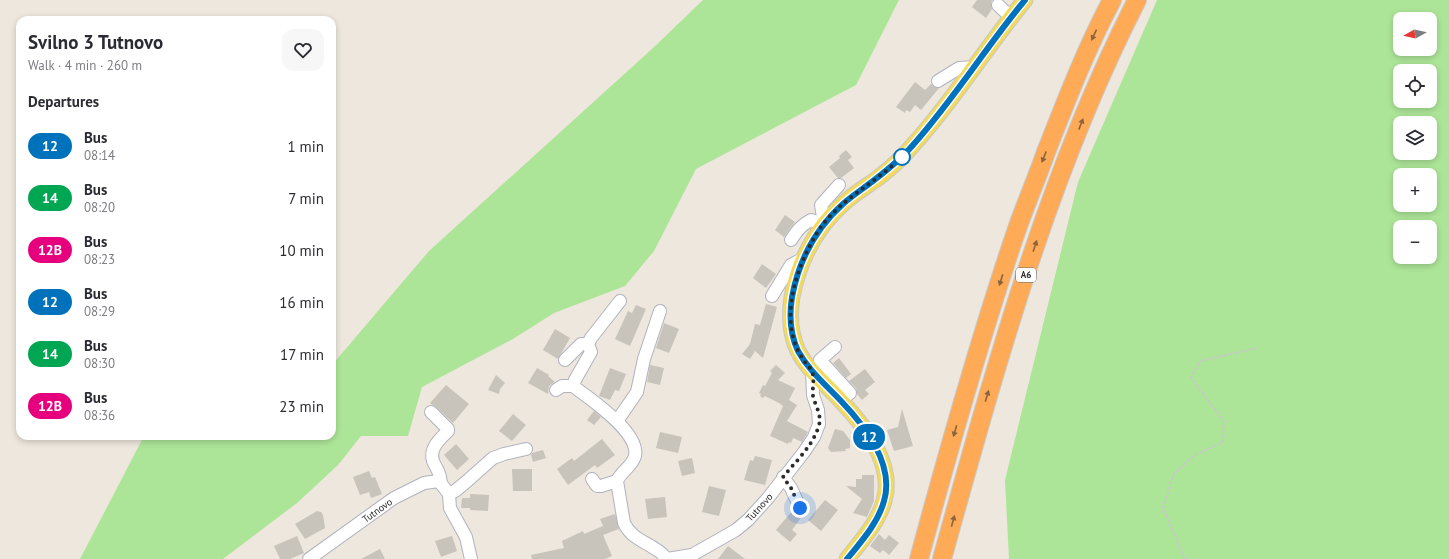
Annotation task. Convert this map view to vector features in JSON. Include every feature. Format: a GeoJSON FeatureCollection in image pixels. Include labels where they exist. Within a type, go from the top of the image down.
{"type":"FeatureCollection","features":[{"type":"Feature","properties":{"kind":"highway","name":"A6"},"geometry":{"type":"LineString","coordinates":[[919,559],[949,449],[1017,228],[1076,75],[1094,33],[1112,0]]}},
{"type":"Feature","properties":{"kind":"highway","name":"A6"},"geometry":{"type":"LineString","coordinates":[[942,559],[986,401],[1042,224],[1096,85],[1137,0]]}},
{"type":"Feature","properties":{"kind":"main road"},"geometry":{"type":"LineString","coordinates":[[847,559],[877,518],[884,502],[886,488],[884,466],[879,453],[868,435],[841,400],[812,372],[795,343],[790,317],[793,296],[804,258],[814,238],[824,223],[845,202],[896,164],[918,139],[975,67],[1025,0]]}},
{"type":"Feature","properties":{"kind":"street"},"geometry":{"type":"LineString","coordinates":[[998,5],[1011,17]]}},
{"type":"Feature","properties":{"kind":"street"},"geometry":{"type":"LineString","coordinates":[[938,81],[959,68],[975,67]]}},
{"type":"Feature","properties":{"kind":"street"},"geometry":{"type":"LineString","coordinates":[[791,240],[800,227],[806,222],[811,220],[824,223],[821,205],[838,185]]}},
{"type":"Feature","properties":{"kind":"street"},"geometry":{"type":"LineString","coordinates":[[772,296],[791,265],[804,258]]}},
{"type":"Feature","properties":{"kind":"street"},"geometry":{"type":"LineString","coordinates":[[573,386],[589,348],[591,338],[620,301]]}},
{"type":"Feature","properties":{"kind":"street"},"geometry":{"type":"LineString","coordinates":[[617,421],[637,392],[644,359],[660,311]]}},
{"type":"Feature","properties":{"kind":"street"},"geometry":{"type":"LineString","coordinates":[[565,360],[581,344],[589,348]]}},
{"type":"Feature","properties":{"kind":"street"},"geometry":{"type":"LineString","coordinates":[[835,346],[820,360],[850,393],[841,400]]}},
{"type":"Feature","properties":{"kind":"street","name":"Tutnovo"},"geometry":{"type":"LineString","coordinates":[[618,481],[624,523],[631,535],[658,550],[667,559],[690,557],[736,530],[758,511],[814,438],[819,424],[818,410],[813,395],[812,372]]}},
{"type":"Feature","properties":{"kind":"street"},"geometry":{"type":"LineString","coordinates":[[556,390],[562,386],[573,386],[602,406],[617,421],[634,445],[635,454],[632,462],[619,476],[618,481],[596,486],[592,479]]}},
{"type":"Feature","properties":{"kind":"street"},"geometry":{"type":"LineString","coordinates":[[431,412],[448,429],[448,431],[436,444],[432,453],[433,462],[440,474],[450,508],[466,537],[471,559]]}},
{"type":"Feature","properties":{"kind":"street"},"geometry":{"type":"LineString","coordinates":[[445,489],[455,491],[493,458],[526,449]]}},
{"type":"Feature","properties":{"kind":"street"},"geometry":{"type":"LineString","coordinates":[[783,477],[791,488],[800,508]]}},
{"type":"Feature","properties":{"kind":"street","name":"Tutnovo"},"geometry":{"type":"LineString","coordinates":[[309,559],[394,498],[424,483],[439,481],[445,489]]}},
{"type":"Feature","properties":{"kind":"path"},"geometry":{"type":"LineString","coordinates":[[1185,559],[1163,508],[1174,473],[1195,455],[1223,442],[1224,421],[1191,378],[1200,361],[1257,348]]}},
{"type":"Feature","properties":{"kind":"green space"},"geometry":{"type":"Polygon","coordinates":[[[703,0],[899,0],[856,85],[696,169],[654,251],[625,286],[554,313],[513,339],[422,387],[408,436],[361,436],[338,465],[297,503],[223,559],[80,559],[142,440],[336,440],[336,360],[429,251],[653,48],[703,0]]]}},
{"type":"Feature","properties":{"kind":"green space"},"geometry":{"type":"Polygon","coordinates":[[[1157,0],[1449,0],[1449,559],[1009,559],[1005,480],[1078,182],[1157,0]]]}},
{"type":"Feature","properties":{"kind":"building"},"geometry":{"type":"Polygon","coordinates":[[[977,0],[992,0],[992,9],[986,18],[972,7],[977,0]]]}},
{"type":"Feature","properties":{"kind":"building"},"geometry":{"type":"Polygon","coordinates":[[[915,82],[925,90],[931,84],[934,87],[939,88],[921,110],[915,105],[910,112],[906,110],[905,113],[896,107],[915,82]]]}},
{"type":"Feature","properties":{"kind":"building"},"geometry":{"type":"Polygon","coordinates":[[[846,150],[852,157],[848,160],[854,168],[841,178],[838,178],[829,167],[840,158],[839,156],[846,150]]]}},
{"type":"Feature","properties":{"kind":"building"},"geometry":{"type":"Polygon","coordinates":[[[785,215],[795,222],[784,237],[775,230],[785,215]]]}},
{"type":"Feature","properties":{"kind":"building"},"geometry":{"type":"Polygon","coordinates":[[[762,264],[776,274],[766,288],[753,278],[762,264]]]}},
{"type":"Feature","properties":{"kind":"building"},"geometry":{"type":"Polygon","coordinates":[[[766,304],[777,307],[763,358],[755,351],[750,359],[742,354],[750,344],[755,324],[760,325],[766,304]]]}},
{"type":"Feature","properties":{"kind":"building"},"geometry":{"type":"Polygon","coordinates":[[[636,305],[646,309],[630,346],[615,339],[628,311],[632,313],[636,305]]]}},
{"type":"Feature","properties":{"kind":"building"},"geometry":{"type":"Polygon","coordinates":[[[664,323],[679,329],[669,353],[656,348],[664,323]]]}},
{"type":"Feature","properties":{"kind":"building"},"geometry":{"type":"Polygon","coordinates":[[[555,329],[570,338],[558,359],[543,350],[555,329]]]}},
{"type":"Feature","properties":{"kind":"building"},"geometry":{"type":"Polygon","coordinates":[[[839,358],[851,374],[846,378],[833,363],[839,358]]]}},
{"type":"Feature","properties":{"kind":"building"},"geometry":{"type":"Polygon","coordinates":[[[650,365],[664,368],[660,385],[647,382],[650,365]]]}},
{"type":"Feature","properties":{"kind":"building"},"geometry":{"type":"Polygon","coordinates":[[[776,365],[785,373],[778,380],[795,388],[789,400],[797,405],[787,421],[808,432],[802,442],[793,438],[791,443],[789,442],[788,444],[770,436],[783,406],[765,396],[763,398],[759,393],[763,385],[765,386],[772,373],[770,371],[776,365]]]}},
{"type":"Feature","properties":{"kind":"building"},"geometry":{"type":"Polygon","coordinates":[[[537,368],[549,375],[548,376],[555,382],[549,386],[548,394],[528,383],[537,368]]]}},
{"type":"Feature","properties":{"kind":"building"},"geometry":{"type":"Polygon","coordinates":[[[610,368],[626,374],[619,391],[615,390],[610,400],[599,396],[610,368]]]}},
{"type":"Feature","properties":{"kind":"building"},"geometry":{"type":"Polygon","coordinates":[[[865,369],[875,382],[865,390],[869,394],[862,400],[857,394],[856,388],[849,381],[865,369]]]}},
{"type":"Feature","properties":{"kind":"building"},"geometry":{"type":"Polygon","coordinates":[[[496,375],[505,383],[500,389],[499,394],[488,390],[496,375]]]}},
{"type":"Feature","properties":{"kind":"building"},"geometry":{"type":"Polygon","coordinates":[[[446,385],[469,404],[453,423],[430,403],[446,385]]]}},
{"type":"Feature","properties":{"kind":"building"},"geometry":{"type":"Polygon","coordinates":[[[902,409],[913,446],[894,451],[887,430],[898,427],[902,409]]]}},
{"type":"Feature","properties":{"kind":"building"},"geometry":{"type":"Polygon","coordinates":[[[594,411],[601,417],[594,425],[587,420],[594,411]]]}},
{"type":"Feature","properties":{"kind":"building"},"geometry":{"type":"Polygon","coordinates":[[[513,414],[526,425],[512,441],[499,431],[513,414]]]}},
{"type":"Feature","properties":{"kind":"building"},"geometry":{"type":"Polygon","coordinates":[[[835,429],[843,431],[850,440],[850,448],[845,449],[846,451],[831,452],[828,448],[835,429]]]}},
{"type":"Feature","properties":{"kind":"building"},"geometry":{"type":"Polygon","coordinates":[[[660,432],[682,437],[678,453],[656,448],[660,432]]]}},
{"type":"Feature","properties":{"kind":"building"},"geometry":{"type":"Polygon","coordinates":[[[602,439],[615,455],[597,468],[595,465],[568,485],[557,469],[572,458],[574,461],[602,439]]]}},
{"type":"Feature","properties":{"kind":"building"},"geometry":{"type":"Polygon","coordinates":[[[456,444],[469,459],[457,470],[444,455],[456,444]]]}},
{"type":"Feature","properties":{"kind":"building"},"geometry":{"type":"Polygon","coordinates":[[[543,450],[546,458],[533,462],[531,455],[532,453],[543,450]]]}},
{"type":"Feature","properties":{"kind":"building"},"geometry":{"type":"Polygon","coordinates":[[[755,456],[772,460],[765,485],[744,480],[750,460],[753,461],[755,456]]]}},
{"type":"Feature","properties":{"kind":"building"},"geometry":{"type":"Polygon","coordinates":[[[692,458],[695,473],[682,476],[678,461],[692,458]]]}},
{"type":"Feature","properties":{"kind":"building"},"geometry":{"type":"Polygon","coordinates":[[[512,469],[532,469],[532,491],[513,491],[512,469]]]}},
{"type":"Feature","properties":{"kind":"building"},"geometry":{"type":"Polygon","coordinates":[[[369,471],[372,478],[375,477],[382,494],[371,498],[369,492],[360,495],[353,477],[369,471]]]}},
{"type":"Feature","properties":{"kind":"building"},"geometry":{"type":"Polygon","coordinates":[[[862,475],[874,475],[874,501],[867,517],[853,513],[862,499],[846,486],[856,487],[856,479],[862,479],[862,475]]]}},
{"type":"Feature","properties":{"kind":"building"},"geometry":{"type":"Polygon","coordinates":[[[709,486],[726,490],[719,516],[702,512],[709,486]]]}},
{"type":"Feature","properties":{"kind":"building"},"geometry":{"type":"Polygon","coordinates":[[[470,494],[489,495],[488,511],[461,508],[462,498],[470,498],[470,494]]]}},
{"type":"Feature","properties":{"kind":"building"},"geometry":{"type":"Polygon","coordinates":[[[665,497],[667,517],[648,519],[645,499],[665,497]]]}},
{"type":"Feature","properties":{"kind":"building"},"geometry":{"type":"Polygon","coordinates":[[[825,500],[838,510],[821,531],[808,520],[825,500]]]}},
{"type":"Feature","properties":{"kind":"building"},"geometry":{"type":"Polygon","coordinates":[[[793,510],[796,514],[803,515],[792,530],[797,534],[790,542],[776,530],[793,510]]]}},
{"type":"Feature","properties":{"kind":"building"},"geometry":{"type":"Polygon","coordinates":[[[317,511],[321,512],[323,515],[325,528],[305,539],[295,524],[317,511]]]}},
{"type":"Feature","properties":{"kind":"building"},"geometry":{"type":"Polygon","coordinates":[[[615,514],[619,529],[603,535],[612,556],[605,559],[532,559],[531,555],[564,548],[562,541],[583,531],[584,534],[603,526],[600,519],[615,514]]]}},
{"type":"Feature","properties":{"kind":"building"},"geometry":{"type":"Polygon","coordinates":[[[879,534],[885,540],[889,535],[899,543],[889,555],[883,550],[880,553],[870,546],[879,534]]]}},
{"type":"Feature","properties":{"kind":"building"},"geometry":{"type":"Polygon","coordinates":[[[297,536],[304,553],[290,559],[280,559],[274,546],[297,536]]]}},
{"type":"Feature","properties":{"kind":"building"},"geometry":{"type":"Polygon","coordinates":[[[452,536],[457,551],[441,557],[435,541],[452,536]]]}},
{"type":"Feature","properties":{"kind":"building"},"geometry":{"type":"Polygon","coordinates":[[[728,546],[745,559],[718,559],[728,546]]]}},
{"type":"Feature","properties":{"kind":"building"},"geometry":{"type":"Polygon","coordinates":[[[380,549],[385,559],[361,559],[380,549]]]}},
{"type":"Feature","properties":{"kind":"bus line","name":"12"},"geometry":{"type":"LineString","coordinates":[[847,559],[866,535],[877,518],[884,502],[886,488],[884,466],[879,453],[855,417],[841,400],[812,372],[798,351],[792,333],[790,317],[798,275],[805,255],[823,224],[845,202],[896,164],[914,145],[1025,0]]}},
{"type":"Feature","properties":{"kind":"route"},"geometry":{"type":"LineString","coordinates":[[800,508],[791,488],[783,477],[814,438],[819,424],[818,410],[813,395],[812,372],[798,351],[792,333],[790,317],[798,275],[805,255],[823,224],[845,202],[896,164],[905,154],[902,157]]}}]}
